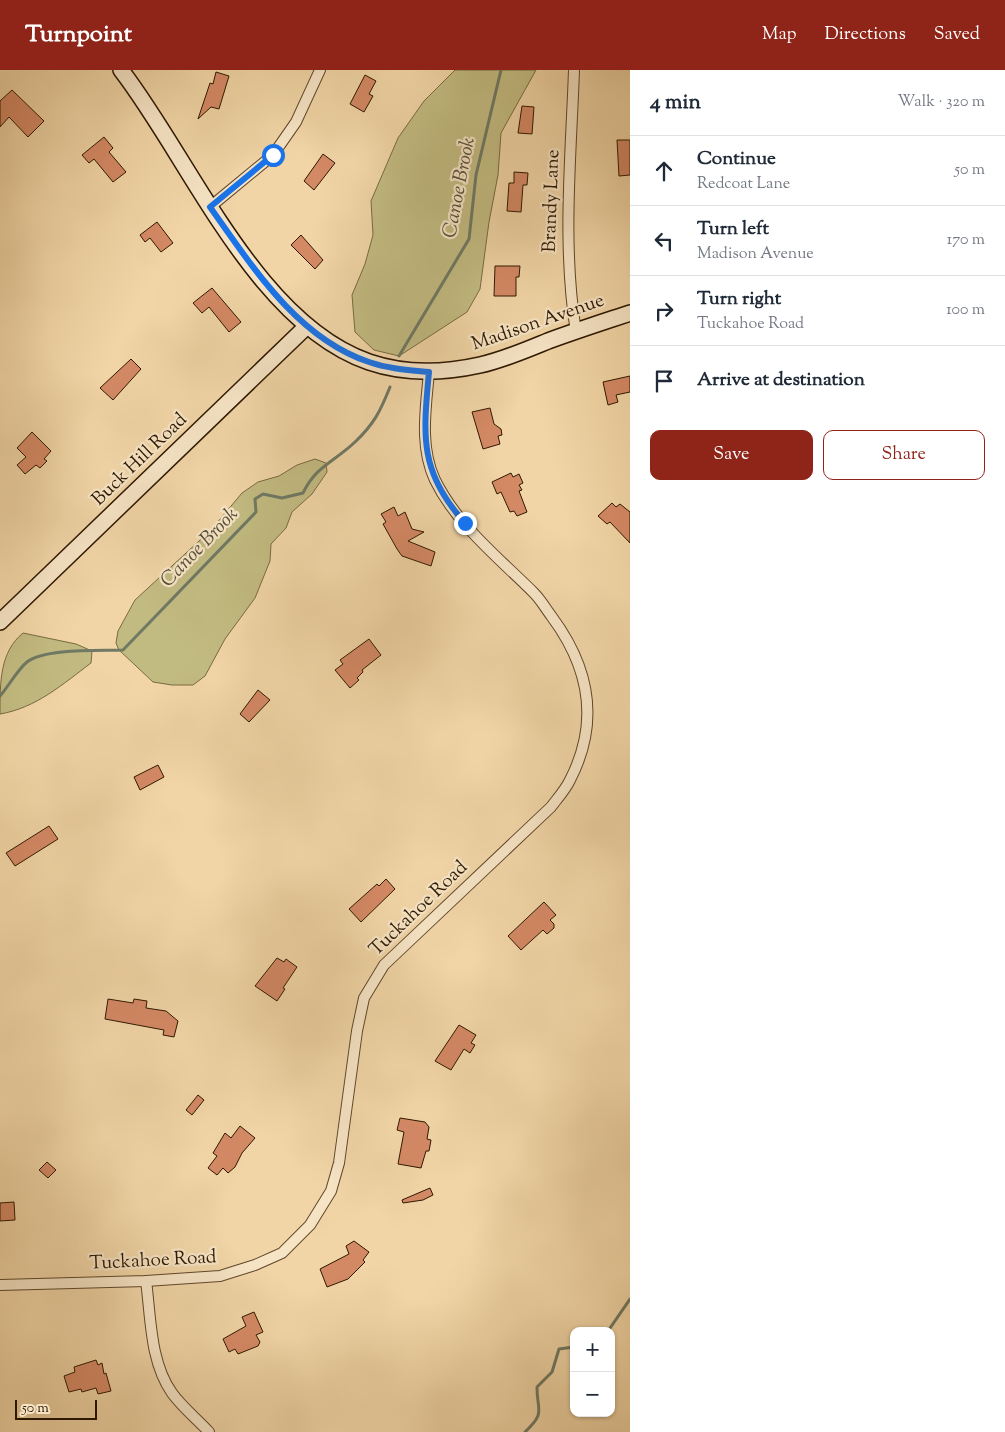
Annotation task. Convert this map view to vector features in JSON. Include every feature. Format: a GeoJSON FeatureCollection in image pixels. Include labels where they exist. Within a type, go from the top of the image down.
{"type":"FeatureCollection","features":[{"type":"Feature","properties":{"kind":"street","name":"Madison Avenue"},"geometry":{"type":"LineString","coordinates":[[121,70],[210,207],[271,290],[307,326],[339,348],[368,362],[395,369],[429,372],[481,365],[630,313]]}},
{"type":"Feature","properties":{"kind":"street"},"geometry":{"type":"LineString","coordinates":[[210,207],[273,155],[296,122],[320,70]]}},
{"type":"Feature","properties":{"kind":"street","name":"Brandy Lane"},"geometry":{"type":"LineString","coordinates":[[574,70],[567,253],[570,296],[576,332]]}},
{"type":"Feature","properties":{"kind":"street","name":"Buck Hill Road"},"geometry":{"type":"LineString","coordinates":[[0,622],[307,326]]}},
{"type":"Feature","properties":{"kind":"street","name":"Tuckahoe Road"},"geometry":{"type":"LineString","coordinates":[[0,1285],[146,1281],[220,1276],[256,1265],[282,1253],[310,1225],[331,1191],[339,1163],[356,1031],[364,998],[384,965],[551,808],[570,781],[579,760],[586,730],[588,696],[582,669],[568,638],[536,594],[489,550],[451,508],[434,478],[426,454],[425,429],[429,372]]}},
{"type":"Feature","properties":{"kind":"street"},"geometry":{"type":"LineString","coordinates":[[146,1281],[155,1348],[161,1371],[172,1393],[209,1432]]}},
{"type":"Feature","properties":{"kind":"shaded area"},"geometry":{"type":"Polygon","coordinates":[[[455,70],[536,70],[501,133],[498,175],[489,222],[480,289],[467,312],[399,356],[374,350],[355,332],[352,295],[365,264],[373,235],[371,201],[398,138],[424,101],[455,70]]]}},
{"type":"Feature","properties":{"kind":"shaded area"},"geometry":{"type":"Polygon","coordinates":[[[315,459],[326,463],[327,472],[312,494],[292,512],[286,528],[271,544],[270,561],[255,598],[225,639],[205,676],[193,685],[172,685],[153,682],[119,650],[116,643],[118,631],[135,600],[211,530],[242,493],[258,482],[279,476],[297,465],[315,459]]]}},
{"type":"Feature","properties":{"kind":"shaded area"},"geometry":{"type":"Polygon","coordinates":[[[23,633],[76,644],[92,651],[91,663],[37,701],[0,714],[0,690],[3,668],[10,649],[23,633]]]}},
{"type":"Feature","properties":{"kind":"building"},"geometry":{"type":"Polygon","coordinates":[[[216,72],[229,76],[219,109],[211,107],[198,119],[210,83],[213,84],[216,72]]]}},
{"type":"Feature","properties":{"kind":"building"},"geometry":{"type":"Polygon","coordinates":[[[365,75],[376,81],[369,94],[373,96],[364,112],[350,104],[365,75]]]}},
{"type":"Feature","properties":{"kind":"building"},"geometry":{"type":"Polygon","coordinates":[[[12,90],[44,121],[28,137],[9,117],[0,127],[0,101],[12,90]]]}},
{"type":"Feature","properties":{"kind":"building"},"geometry":{"type":"Polygon","coordinates":[[[522,106],[534,107],[532,134],[518,133],[522,106]]]}},
{"type":"Feature","properties":{"kind":"building"},"geometry":{"type":"Polygon","coordinates":[[[104,137],[113,148],[109,152],[126,172],[113,182],[94,159],[89,163],[82,155],[104,137]]]}},
{"type":"Feature","properties":{"kind":"building"},"geometry":{"type":"Polygon","coordinates":[[[617,140],[630,140],[630,175],[619,176],[617,140]]]}},
{"type":"Feature","properties":{"kind":"building"},"geometry":{"type":"Polygon","coordinates":[[[323,154],[335,163],[314,190],[304,181],[323,154]]]}},
{"type":"Feature","properties":{"kind":"building"},"geometry":{"type":"Polygon","coordinates":[[[514,172],[528,173],[527,185],[523,185],[521,212],[507,211],[509,183],[514,183],[514,172]]]}},
{"type":"Feature","properties":{"kind":"building"},"geometry":{"type":"Polygon","coordinates":[[[157,222],[173,243],[161,252],[150,238],[145,242],[140,235],[157,222]]]}},
{"type":"Feature","properties":{"kind":"building"},"geometry":{"type":"Polygon","coordinates":[[[301,235],[323,260],[315,269],[291,245],[301,235]]]}},
{"type":"Feature","properties":{"kind":"building"},"geometry":{"type":"Polygon","coordinates":[[[495,266],[520,266],[519,277],[516,277],[516,296],[494,296],[495,266]]]}},
{"type":"Feature","properties":{"kind":"building"},"geometry":{"type":"Polygon","coordinates":[[[212,288],[241,322],[229,332],[209,307],[202,313],[193,303],[212,288]]]}},
{"type":"Feature","properties":{"kind":"building"},"geometry":{"type":"Polygon","coordinates":[[[131,359],[141,369],[113,400],[100,388],[131,359]]]}},
{"type":"Feature","properties":{"kind":"building"},"geometry":{"type":"Polygon","coordinates":[[[630,376],[630,392],[616,395],[618,402],[608,405],[603,382],[630,376]]]}},
{"type":"Feature","properties":{"kind":"building"},"geometry":{"type":"Polygon","coordinates":[[[490,408],[494,424],[501,429],[502,435],[498,436],[500,444],[483,449],[472,412],[490,408]]]}},
{"type":"Feature","properties":{"kind":"building"},"geometry":{"type":"Polygon","coordinates":[[[32,432],[51,451],[44,459],[47,461],[40,468],[36,465],[25,474],[17,465],[26,457],[17,448],[32,432]]]}},
{"type":"Feature","properties":{"kind":"building"},"geometry":{"type":"Polygon","coordinates":[[[511,473],[513,477],[519,474],[523,483],[519,485],[522,490],[519,491],[527,512],[517,516],[514,511],[510,512],[501,492],[497,494],[492,482],[511,473]]]}},
{"type":"Feature","properties":{"kind":"building"},"geometry":{"type":"Polygon","coordinates":[[[612,503],[616,507],[620,504],[630,512],[630,543],[610,522],[607,524],[598,516],[612,503]]]}},
{"type":"Feature","properties":{"kind":"building"},"geometry":{"type":"Polygon","coordinates":[[[394,507],[398,516],[405,512],[412,529],[424,532],[408,541],[435,552],[431,566],[402,556],[397,549],[383,524],[386,522],[381,514],[394,507]]]}},
{"type":"Feature","properties":{"kind":"building"},"geometry":{"type":"Polygon","coordinates":[[[369,639],[381,655],[362,670],[363,672],[357,678],[359,680],[350,688],[335,670],[343,664],[340,660],[369,639]]]}},
{"type":"Feature","properties":{"kind":"building"},"geometry":{"type":"Polygon","coordinates":[[[258,690],[270,700],[249,722],[240,714],[258,690]]]}},
{"type":"Feature","properties":{"kind":"building"},"geometry":{"type":"Polygon","coordinates":[[[158,765],[164,777],[140,790],[134,777],[158,765]]]}},
{"type":"Feature","properties":{"kind":"building"},"geometry":{"type":"Polygon","coordinates":[[[49,826],[58,839],[15,866],[6,853],[49,826]]]}},
{"type":"Feature","properties":{"kind":"building"},"geometry":{"type":"Polygon","coordinates":[[[386,879],[395,889],[361,922],[349,909],[377,884],[379,886],[386,879]]]}},
{"type":"Feature","properties":{"kind":"building"},"geometry":{"type":"Polygon","coordinates":[[[544,902],[556,915],[550,920],[554,924],[554,928],[547,934],[543,930],[521,950],[508,936],[544,902]]]}},
{"type":"Feature","properties":{"kind":"building"},"geometry":{"type":"Polygon","coordinates":[[[277,958],[284,962],[286,959],[297,967],[277,1001],[255,986],[277,958]]]}},
{"type":"Feature","properties":{"kind":"building"},"geometry":{"type":"Polygon","coordinates":[[[108,999],[133,1003],[134,999],[147,1001],[146,1008],[166,1011],[178,1021],[174,1037],[163,1035],[164,1030],[105,1019],[108,999]]]}},
{"type":"Feature","properties":{"kind":"building"},"geometry":{"type":"Polygon","coordinates":[[[459,1025],[476,1035],[471,1043],[475,1045],[470,1053],[464,1049],[451,1070],[435,1061],[459,1025]]]}},
{"type":"Feature","properties":{"kind":"building"},"geometry":{"type":"Polygon","coordinates":[[[198,1095],[204,1100],[192,1115],[186,1110],[198,1095]]]}},
{"type":"Feature","properties":{"kind":"building"},"geometry":{"type":"Polygon","coordinates":[[[400,1118],[425,1122],[429,1127],[427,1139],[431,1140],[429,1151],[426,1151],[421,1168],[398,1164],[404,1132],[397,1130],[400,1118]]]}},
{"type":"Feature","properties":{"kind":"building"},"geometry":{"type":"Polygon","coordinates":[[[240,1126],[255,1138],[242,1153],[235,1167],[228,1173],[223,1168],[217,1175],[208,1168],[217,1156],[213,1153],[225,1133],[231,1138],[240,1126]]]}},
{"type":"Feature","properties":{"kind":"building"},"geometry":{"type":"Polygon","coordinates":[[[47,1162],[56,1170],[48,1178],[39,1170],[47,1162]]]}},
{"type":"Feature","properties":{"kind":"building"},"geometry":{"type":"Polygon","coordinates":[[[430,1188],[433,1195],[423,1200],[403,1203],[402,1200],[430,1188]]]}},
{"type":"Feature","properties":{"kind":"building"},"geometry":{"type":"Polygon","coordinates":[[[14,1202],[15,1220],[0,1221],[0,1203],[14,1202]]]}},
{"type":"Feature","properties":{"kind":"building"},"geometry":{"type":"Polygon","coordinates":[[[354,1241],[369,1252],[363,1260],[365,1262],[348,1279],[327,1287],[320,1269],[349,1254],[346,1246],[354,1241]]]}},
{"type":"Feature","properties":{"kind":"building"},"geometry":{"type":"Polygon","coordinates":[[[254,1312],[263,1332],[256,1335],[260,1342],[258,1346],[238,1354],[235,1349],[229,1352],[223,1339],[246,1326],[242,1317],[254,1312]]]}},
{"type":"Feature","properties":{"kind":"building"},"geometry":{"type":"Polygon","coordinates":[[[96,1360],[98,1365],[102,1363],[111,1391],[98,1394],[96,1388],[82,1392],[81,1389],[69,1392],[64,1376],[75,1372],[74,1367],[96,1360]]]}},
{"type":"Feature","properties":{"kind":"waterway","name":"Canoe Brook"},"geometry":{"type":"LineString","coordinates":[[399,356],[469,239],[476,175],[501,70]]}},
{"type":"Feature","properties":{"kind":"waterway","name":"Canoe Brook"},"geometry":{"type":"LineString","coordinates":[[0,696],[24,665],[35,658],[59,652],[123,650],[256,512],[255,499],[263,494],[282,498],[303,493],[314,476],[355,442],[372,423],[380,411],[390,387]]}},
{"type":"Feature","properties":{"kind":"waterway"},"geometry":{"type":"LineString","coordinates":[[611,1327],[630,1299]]}},
{"type":"Feature","properties":{"kind":"waterway"},"geometry":{"type":"LineString","coordinates":[[525,1432],[538,1416],[537,1387],[552,1372],[559,1349],[570,1348]]}},
{"type":"Feature","properties":{"kind":"route"},"geometry":{"type":"LineString","coordinates":[[273,155],[210,207],[271,290],[318,336],[368,362],[395,369],[429,372],[425,410],[426,454],[434,478],[451,508],[465,523]]}}]}
